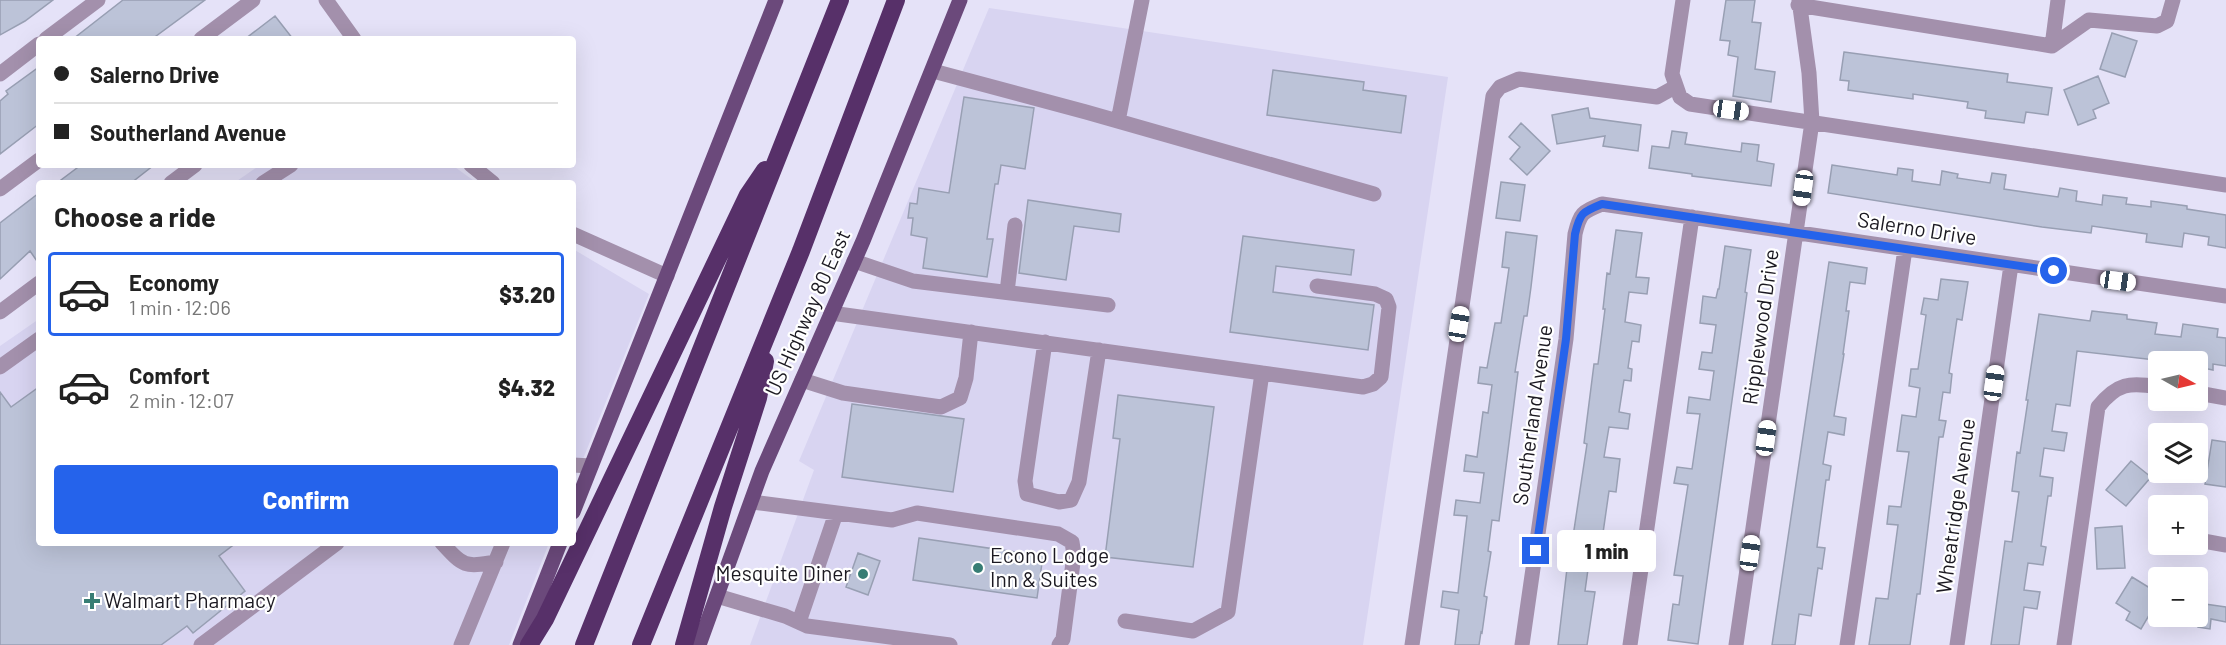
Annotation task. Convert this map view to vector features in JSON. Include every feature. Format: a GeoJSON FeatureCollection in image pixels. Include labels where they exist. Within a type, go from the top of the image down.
{"type":"FeatureCollection","features":[{"type":"Feature","properties":{"kind":"highway"},"geometry":{"type":"LineString","coordinates":[[584,645],[840,0]]}},
{"type":"Feature","properties":{"kind":"highway"},"geometry":{"type":"LineString","coordinates":[[641,645],[771,324],[896,0]]}},
{"type":"Feature","properties":{"kind":"highway"},"geometry":{"type":"LineString","coordinates":[[529,645],[545,619],[748,195],[785,141]]}},
{"type":"Feature","properties":{"kind":"highway"},"geometry":{"type":"LineString","coordinates":[[684,645],[723,507],[758,398],[771,324]]}},
{"type":"Feature","properties":{"kind":"main road"},"geometry":{"type":"LineString","coordinates":[[576,504],[776,0]]}},
{"type":"Feature","properties":{"kind":"main road","name":"US Highway 80 East"},"geometry":{"type":"LineString","coordinates":[[699,645],[762,471],[854,261],[960,0]]}},
{"type":"Feature","properties":{"kind":"main road"},"geometry":{"type":"LineString","coordinates":[[520,645],[559,546]]}},
{"type":"Feature","properties":{"kind":"street"},"geometry":{"type":"LineString","coordinates":[[50,36],[98,0]]}},
{"type":"Feature","properties":{"kind":"street"},"geometry":{"type":"LineString","coordinates":[[205,36],[253,0]]}},
{"type":"Feature","properties":{"kind":"street"},"geometry":{"type":"LineString","coordinates":[[327,0],[352,36]]}},
{"type":"Feature","properties":{"kind":"street"},"geometry":{"type":"LineString","coordinates":[[1118,121],[1142,0]]}},
{"type":"Feature","properties":{"kind":"street"},"geometry":{"type":"LineString","coordinates":[[1683,0],[1672,74],[1680,97],[1690,104],[2226,185]]}},
{"type":"Feature","properties":{"kind":"street"},"geometry":{"type":"LineString","coordinates":[[2052,46],[2058,0]]}},
{"type":"Feature","properties":{"kind":"street"},"geometry":{"type":"LineString","coordinates":[[1798,3],[2052,46],[2089,20],[2157,26],[2167,21],[2173,0]]}},
{"type":"Feature","properties":{"kind":"street","name":"Ripplewood Drive"},"geometry":{"type":"LineString","coordinates":[[1736,645],[1812,123],[1809,73],[1798,3]]}},
{"type":"Feature","properties":{"kind":"street"},"geometry":{"type":"LineString","coordinates":[[0,74],[36,46]]}},
{"type":"Feature","properties":{"kind":"street"},"geometry":{"type":"LineString","coordinates":[[933,71],[1374,194]]}},
{"type":"Feature","properties":{"kind":"street"},"geometry":{"type":"LineString","coordinates":[[1412,645],[1493,96],[1500,87],[1519,79],[1657,97],[1676,87]]}},
{"type":"Feature","properties":{"kind":"street"},"geometry":{"type":"LineString","coordinates":[[0,189],[36,162]]}},
{"type":"Feature","properties":{"kind":"street"},"geometry":{"type":"LineString","coordinates":[[175,180],[191,168]]}},
{"type":"Feature","properties":{"kind":"street"},"geometry":{"type":"LineString","coordinates":[[268,180],[286,168]]}},
{"type":"Feature","properties":{"kind":"street"},"geometry":{"type":"LineString","coordinates":[[475,168],[489,180]]}},
{"type":"Feature","properties":{"kind":"street","name":"Salerno Drive"},"geometry":{"type":"LineString","coordinates":[[1602,204],[2226,296]]}},
{"type":"Feature","properties":{"kind":"street","name":"Southerland Avenue"},"geometry":{"type":"LineString","coordinates":[[1522,645],[1566,339],[1575,234],[1579,218],[1584,211],[1602,204]]}},
{"type":"Feature","properties":{"kind":"street"},"geometry":{"type":"LineString","coordinates":[[1629,645],[1692,217]]}},
{"type":"Feature","properties":{"kind":"street"},"geometry":{"type":"LineString","coordinates":[[1007,292],[1015,225]]}},
{"type":"Feature","properties":{"kind":"street"},"geometry":{"type":"LineString","coordinates":[[576,235],[667,276]]}},
{"type":"Feature","properties":{"kind":"street"},"geometry":{"type":"LineString","coordinates":[[1847,645],[1905,249]]}},
{"type":"Feature","properties":{"kind":"street"},"geometry":{"type":"LineString","coordinates":[[854,261],[913,281],[1108,305]]}},
{"type":"Feature","properties":{"kind":"street","name":"Wheatridge Avenue"},"geometry":{"type":"LineString","coordinates":[[1957,645],[2011,265]]}},
{"type":"Feature","properties":{"kind":"street"},"geometry":{"type":"LineString","coordinates":[[0,312],[36,285]]}},
{"type":"Feature","properties":{"kind":"street"},"geometry":{"type":"LineString","coordinates":[[831,312],[1363,387],[1373,384],[1381,376],[1389,307],[1386,299],[1375,294],[1317,285]]}},
{"type":"Feature","properties":{"kind":"street"},"geometry":{"type":"LineString","coordinates":[[802,380],[843,393],[941,407],[960,398],[966,378],[971,332]]}},
{"type":"Feature","properties":{"kind":"street"},"geometry":{"type":"LineString","coordinates":[[0,367],[36,341]]}},
{"type":"Feature","properties":{"kind":"street"},"geometry":{"type":"LineString","coordinates":[[1045,342],[1025,481],[1027,494],[1059,502],[1071,500],[1079,482],[1099,350]]}},
{"type":"Feature","properties":{"kind":"street"},"geometry":{"type":"LineString","coordinates":[[1125,621],[1193,631],[1228,612],[1262,373]]}},
{"type":"Feature","properties":{"kind":"street"},"geometry":{"type":"LineString","coordinates":[[2064,645],[2098,407],[2113,391],[2124,385],[2137,383],[2148,385]]}},
{"type":"Feature","properties":{"kind":"street"},"geometry":{"type":"LineString","coordinates":[[2208,395],[2226,398]]}},
{"type":"Feature","properties":{"kind":"street"},"geometry":{"type":"LineString","coordinates":[[576,465],[591,466]]}},
{"type":"Feature","properties":{"kind":"street"},"geometry":{"type":"LineString","coordinates":[[752,502],[892,520],[917,513],[1058,534],[1072,543],[1074,555],[1063,639],[1059,645]]}},
{"type":"Feature","properties":{"kind":"street"},"geometry":{"type":"LineString","coordinates":[[799,622],[836,513]]}},
{"type":"Feature","properties":{"kind":"street"},"geometry":{"type":"LineString","coordinates":[[2208,542],[2226,545]]}},
{"type":"Feature","properties":{"kind":"street"},"geometry":{"type":"LineString","coordinates":[[201,645],[334,546]]}},
{"type":"Feature","properties":{"kind":"street"},"geometry":{"type":"LineString","coordinates":[[445,546],[456,558],[470,566],[495,562]]}},
{"type":"Feature","properties":{"kind":"street"},"geometry":{"type":"LineString","coordinates":[[461,645],[502,546]]}},
{"type":"Feature","properties":{"kind":"street"},"geometry":{"type":"LineString","coordinates":[[717,596],[785,616],[807,626],[950,645]]}},
{"type":"Feature","properties":{"kind":"shaded area"},"geometry":{"type":"Polygon","coordinates":[[[989,8],[1448,77],[1363,645],[750,645],[814,470],[799,461],[989,8]]]}},
{"type":"Feature","properties":{"kind":"shaded area"},"geometry":{"type":"Polygon","coordinates":[[[256,168],[456,168],[473,180],[238,180],[256,168]]]}},
{"type":"Feature","properties":{"kind":"shaded area"},"geometry":{"type":"Polygon","coordinates":[[[576,251],[649,294],[576,476],[576,251]]]}},
{"type":"Feature","properties":{"kind":"shaded area"},"geometry":{"type":"Polygon","coordinates":[[[36,321],[36,546],[548,546],[509,645],[0,645],[0,346],[36,321]]]}},
{"type":"Feature","properties":{"kind":"building"},"geometry":{"type":"Polygon","coordinates":[[[0,0],[53,0],[25,21],[0,35],[0,0]]]}},
{"type":"Feature","properties":{"kind":"building"},"geometry":{"type":"Polygon","coordinates":[[[123,0],[205,0],[156,36],[77,36],[123,0]]]}},
{"type":"Feature","properties":{"kind":"building"},"geometry":{"type":"Polygon","coordinates":[[[1726,0],[1755,0],[1752,22],[1761,23],[1755,69],[1775,72],[1771,102],[1733,96],[1738,57],[1728,55],[1730,41],[1720,40],[1726,0]]]}},
{"type":"Feature","properties":{"kind":"building"},"geometry":{"type":"Polygon","coordinates":[[[275,16],[291,36],[249,36],[275,16]]]}},
{"type":"Feature","properties":{"kind":"building"},"geometry":{"type":"Polygon","coordinates":[[[2112,33],[2137,41],[2125,77],[2100,69],[2112,33]]]}},
{"type":"Feature","properties":{"kind":"building"},"geometry":{"type":"Polygon","coordinates":[[[1844,52],[2008,74],[2007,82],[2052,88],[2048,115],[2026,112],[2024,123],[1985,118],[1986,111],[1967,108],[1968,102],[1913,94],[1913,99],[1848,90],[1849,81],[1840,80],[1844,52]]]}},
{"type":"Feature","properties":{"kind":"building"},"geometry":{"type":"Polygon","coordinates":[[[36,69],[36,126],[0,154],[0,101],[8,94],[6,91],[36,69]]]}},
{"type":"Feature","properties":{"kind":"building"},"geometry":{"type":"Polygon","coordinates":[[[1273,70],[1364,82],[1363,90],[1406,96],[1401,133],[1267,115],[1273,70]]]}},
{"type":"Feature","properties":{"kind":"building"},"geometry":{"type":"Polygon","coordinates":[[[2098,76],[2109,103],[2093,110],[2096,118],[2078,125],[2064,90],[2098,76]]]}},
{"type":"Feature","properties":{"kind":"building"},"geometry":{"type":"Polygon","coordinates":[[[964,97],[1034,108],[1025,169],[1001,165],[998,184],[995,184],[987,239],[993,239],[987,277],[923,268],[927,238],[911,235],[913,218],[908,218],[910,203],[917,204],[919,188],[949,193],[964,97]]]}},
{"type":"Feature","properties":{"kind":"building"},"geometry":{"type":"Polygon","coordinates":[[[1588,108],[1590,118],[1641,125],[1638,151],[1603,146],[1605,136],[1557,144],[1552,115],[1588,108]]]}},
{"type":"Feature","properties":{"kind":"building"},"geometry":{"type":"Polygon","coordinates":[[[1521,123],[1550,151],[1527,175],[1510,159],[1520,147],[1509,137],[1521,123]]]}},
{"type":"Feature","properties":{"kind":"building"},"geometry":{"type":"Polygon","coordinates":[[[1672,131],[1687,133],[1685,144],[1741,152],[1742,143],[1759,145],[1757,161],[1774,164],[1771,186],[1649,168],[1652,146],[1669,148],[1672,131]]]}},
{"type":"Feature","properties":{"kind":"building"},"geometry":{"type":"Polygon","coordinates":[[[1832,165],[1897,175],[1898,168],[1913,170],[1912,181],[1940,185],[1942,171],[1958,174],[1957,178],[1990,183],[1992,173],[2006,175],[2004,189],[2058,197],[2060,188],[2077,191],[2076,201],[2102,205],[2103,195],[2127,198],[2126,204],[2151,207],[2151,201],[2187,206],[2187,209],[2226,215],[2226,248],[2208,245],[2209,237],[2184,233],[2182,247],[2146,242],[2147,234],[2092,226],[2091,233],[2042,227],[1828,193],[1832,165]]]}},
{"type":"Feature","properties":{"kind":"building"},"geometry":{"type":"Polygon","coordinates":[[[77,168],[150,168],[135,180],[61,180],[77,168]]]}},
{"type":"Feature","properties":{"kind":"building"},"geometry":{"type":"Polygon","coordinates":[[[1501,182],[1525,185],[1520,221],[1496,218],[1501,182]]]}},
{"type":"Feature","properties":{"kind":"building"},"geometry":{"type":"Polygon","coordinates":[[[36,195],[36,260],[30,251],[0,279],[0,223],[36,195]]]}},
{"type":"Feature","properties":{"kind":"building"},"geometry":{"type":"Polygon","coordinates":[[[1028,200],[1121,214],[1119,232],[1074,226],[1066,280],[1019,273],[1028,200]]]}},
{"type":"Feature","properties":{"kind":"building"},"geometry":{"type":"Polygon","coordinates":[[[1616,230],[1642,233],[1636,277],[1649,278],[1647,294],[1629,292],[1625,322],[1641,325],[1639,342],[1632,341],[1628,368],[1632,369],[1631,381],[1624,380],[1619,412],[1630,414],[1628,429],[1609,427],[1604,457],[1620,459],[1616,492],[1609,491],[1601,547],[1613,549],[1611,565],[1589,562],[1585,591],[1595,592],[1587,645],[1558,645],[1570,543],[1572,543],[1587,444],[1584,443],[1594,364],[1598,364],[1607,273],[1610,274],[1616,230]]]}},
{"type":"Feature","properties":{"kind":"building"},"geometry":{"type":"Polygon","coordinates":[[[1506,232],[1537,236],[1531,287],[1515,372],[1518,372],[1499,521],[1492,520],[1488,551],[1491,552],[1484,596],[1487,597],[1482,633],[1479,645],[1455,645],[1459,610],[1441,607],[1443,591],[1458,593],[1467,516],[1454,515],[1456,500],[1480,503],[1484,473],[1464,471],[1466,455],[1477,457],[1483,412],[1488,413],[1492,385],[1478,383],[1480,367],[1487,368],[1495,323],[1501,323],[1509,268],[1502,267],[1506,232]]]}},
{"type":"Feature","properties":{"kind":"building"},"geometry":{"type":"Polygon","coordinates":[[[1243,236],[1354,250],[1351,275],[1276,266],[1273,292],[1374,305],[1368,350],[1230,332],[1243,236]]]}},
{"type":"Feature","properties":{"kind":"building"},"geometry":{"type":"Polygon","coordinates":[[[1725,246],[1751,250],[1698,644],[1668,640],[1673,604],[1679,605],[1683,576],[1674,575],[1688,485],[1674,483],[1677,467],[1692,469],[1700,414],[1687,413],[1689,397],[1710,400],[1714,371],[1699,369],[1702,352],[1712,353],[1716,325],[1700,323],[1703,296],[1716,298],[1719,289],[1725,246]]]}},
{"type":"Feature","properties":{"kind":"building"},"geometry":{"type":"Polygon","coordinates":[[[1829,262],[1867,268],[1865,284],[1850,282],[1846,311],[1849,311],[1834,416],[1846,418],[1844,435],[1828,432],[1823,464],[1831,466],[1829,480],[1826,480],[1817,547],[1825,548],[1822,569],[1818,568],[1811,616],[1799,614],[1795,645],[1772,645],[1829,262]]]}},
{"type":"Feature","properties":{"kind":"building"},"geometry":{"type":"Polygon","coordinates":[[[1941,279],[1968,282],[1962,320],[1957,319],[1949,373],[1952,374],[1950,393],[1943,392],[1939,420],[1946,421],[1943,437],[1939,437],[1920,594],[1917,594],[1910,645],[1869,645],[1876,598],[1888,599],[1898,525],[1887,524],[1889,506],[1901,507],[1909,452],[1897,451],[1902,415],[1916,417],[1920,388],[1909,386],[1911,369],[1918,369],[1926,315],[1921,314],[1924,298],[1938,300],[1941,279]]]}},
{"type":"Feature","properties":{"kind":"building"},"geometry":{"type":"Polygon","coordinates":[[[2092,311],[2127,315],[2127,319],[2157,323],[2155,334],[2181,337],[2183,324],[2218,329],[2217,337],[2226,338],[2226,366],[2213,364],[2213,370],[2208,369],[2208,351],[2148,351],[2148,359],[2077,351],[2070,406],[2056,404],[2052,431],[2067,433],[2064,451],[2044,448],[2040,476],[2053,478],[2041,546],[2046,547],[2043,565],[2028,563],[2024,590],[2040,592],[2037,609],[2024,607],[2019,645],[1991,645],[2005,541],[2012,542],[2019,492],[2012,491],[2017,452],[2020,453],[2039,314],[2090,321],[2092,311]]]}},
{"type":"Feature","properties":{"kind":"building"},"geometry":{"type":"Polygon","coordinates":[[[36,389],[36,546],[232,546],[219,556],[245,591],[193,633],[187,626],[161,645],[0,645],[0,392],[11,407],[36,389]]]}},
{"type":"Feature","properties":{"kind":"building"},"geometry":{"type":"Polygon","coordinates":[[[1118,395],[1214,407],[1193,567],[1105,557],[1120,439],[1113,438],[1118,395]]]}},
{"type":"Feature","properties":{"kind":"building"},"geometry":{"type":"Polygon","coordinates":[[[852,404],[964,419],[953,492],[842,477],[852,404]]]}},
{"type":"Feature","properties":{"kind":"building"},"geometry":{"type":"Polygon","coordinates":[[[2212,440],[2226,442],[2226,487],[2205,484],[2208,483],[2212,440]]]}},
{"type":"Feature","properties":{"kind":"building"},"geometry":{"type":"Polygon","coordinates":[[[2131,461],[2148,475],[2148,480],[2126,506],[2106,490],[2131,461]]]}},
{"type":"Feature","properties":{"kind":"building"},"geometry":{"type":"Polygon","coordinates":[[[2122,526],[2125,568],[2097,569],[2095,528],[2122,526]]]}},
{"type":"Feature","properties":{"kind":"building","name":"Econo Lodge Inn & Suites"},"geometry":{"type":"Polygon","coordinates":[[[919,538],[1043,556],[1037,598],[913,580],[919,538]]]}},
{"type":"Feature","properties":{"kind":"building","name":"Mesquite Diner"},"geometry":{"type":"Polygon","coordinates":[[[858,553],[880,561],[868,595],[846,587],[858,553]]]}},
{"type":"Feature","properties":{"kind":"building"},"geometry":{"type":"Polygon","coordinates":[[[2132,577],[2148,587],[2148,617],[2141,629],[2126,620],[2130,612],[2116,603],[2132,577]]]}},
{"type":"Feature","properties":{"kind":"building"},"geometry":{"type":"Polygon","coordinates":[[[2208,604],[2226,607],[2226,622],[2211,619],[2210,629],[2198,627],[2208,627],[2208,604]]]}},
{"type":"Feature","properties":{"kind":"place","name":"Econo Lodge Inn & Suites"},"geometry":{"type":"Point","coordinates":[978,568]}},
{"type":"Feature","properties":{"kind":"place","name":"Mesquite Diner"},"geometry":{"type":"Point","coordinates":[863,574]}},
{"type":"Feature","properties":{"kind":"place","name":"Walmart Pharmacy"},"geometry":{"type":"Point","coordinates":[92,601]}},
{"type":"Feature","properties":{"kind":"route"},"geometry":{"type":"LineString","coordinates":[[1536,551],[1566,339],[1575,234],[1579,218],[1584,211],[1602,204],[2054,271]]}}]}
